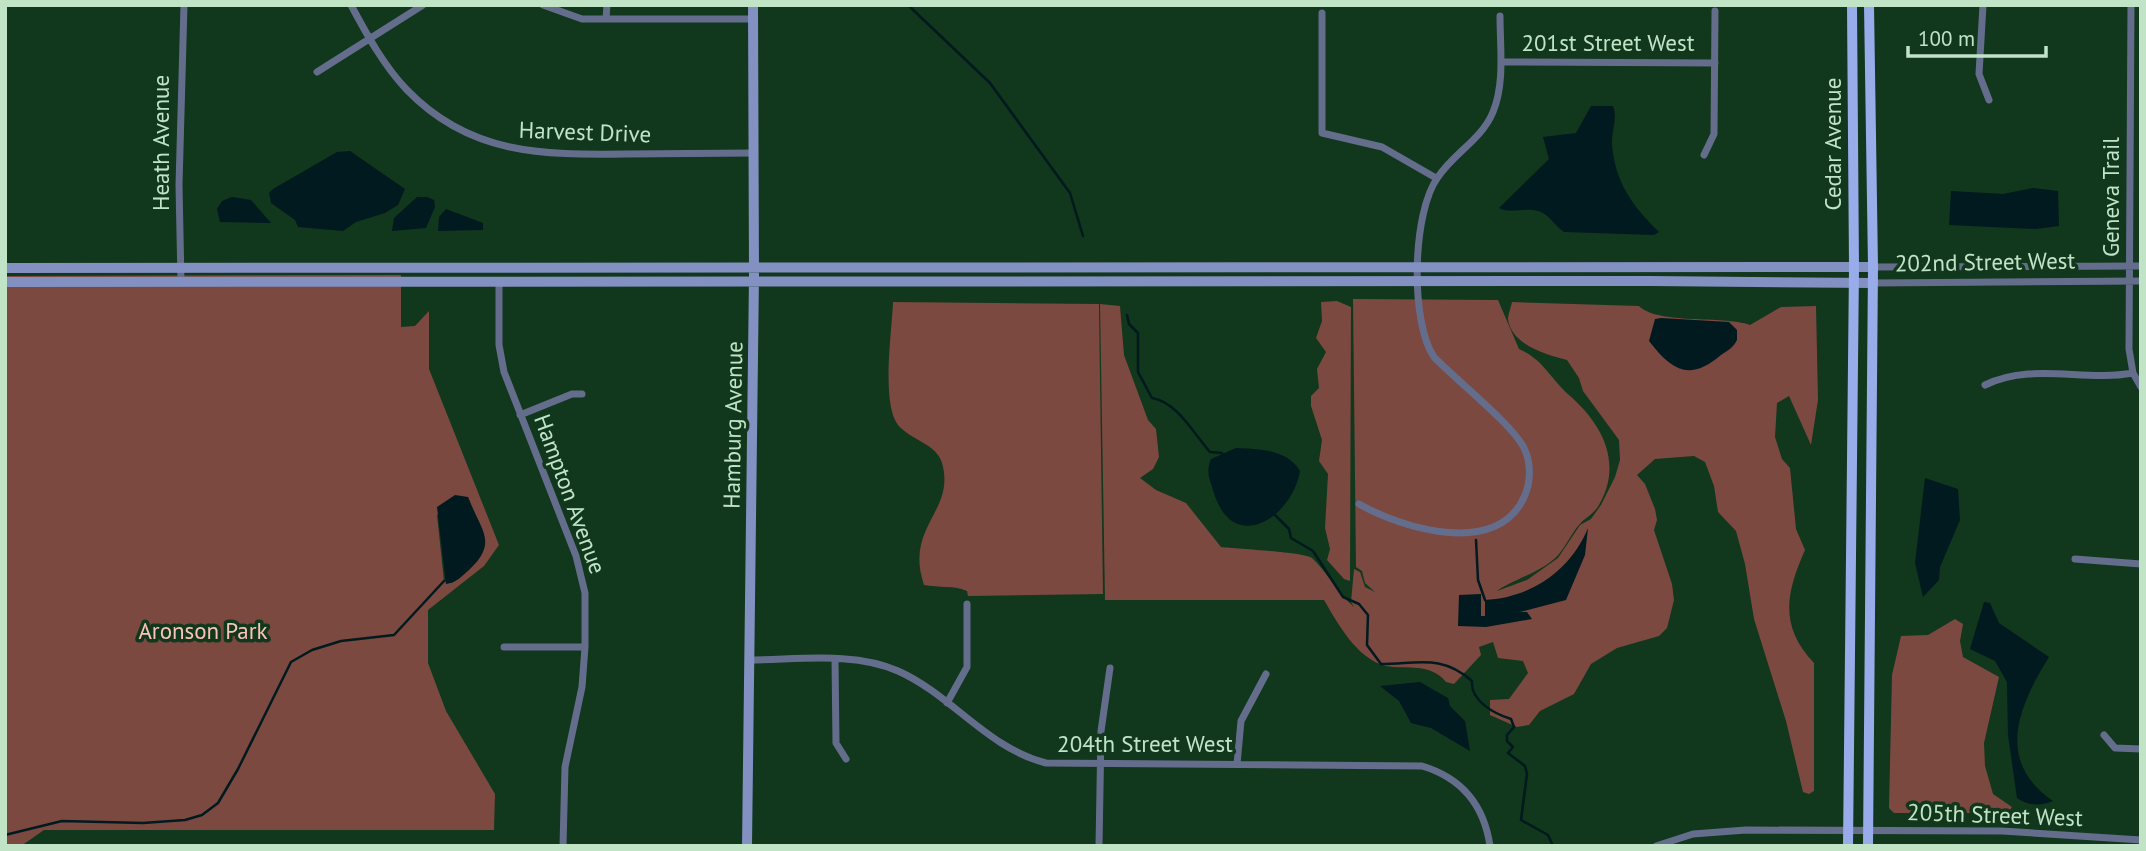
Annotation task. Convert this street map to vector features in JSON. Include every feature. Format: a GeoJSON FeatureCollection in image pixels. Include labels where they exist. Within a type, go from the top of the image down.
{"type":"FeatureCollection","features":[{"type":"Feature","properties":{"kind":"main road","name":"Hamburg Avenue"},"geometry":{"type":"LineString","coordinates":[[747,846],[754,275],[753,5]]}},
{"type":"Feature","properties":{"kind":"main road","name":"Cedar Avenue"},"geometry":{"type":"LineString","coordinates":[[1848,846],[1854,283],[1852,5]]}},
{"type":"Feature","properties":{"kind":"main road","name":"Cedar Avenue"},"geometry":{"type":"LineString","coordinates":[[1868,846],[1873,267],[1869,5]]}},
{"type":"Feature","properties":{"kind":"main road"},"geometry":{"type":"LineString","coordinates":[[5,282],[499,284],[754,275],[1419,266],[1873,267]]}},
{"type":"Feature","properties":{"kind":"main road"},"geometry":{"type":"LineString","coordinates":[[5,268],[180,267],[1419,282],[1872,283]]}},
{"type":"Feature","properties":{"kind":"street","name":"Heath Avenue"},"geometry":{"type":"LineString","coordinates":[[181,282],[181,23],[184,5]]}},
{"type":"Feature","properties":{"kind":"street","name":"Harvest Drive"},"geometry":{"type":"LineString","coordinates":[[351,5],[370,40],[398,80],[428,109],[461,130],[508,149],[562,155],[754,153]]}},
{"type":"Feature","properties":{"kind":"street"},"geometry":{"type":"LineString","coordinates":[[317,72],[423,5]]}},
{"type":"Feature","properties":{"kind":"street"},"geometry":{"type":"LineString","coordinates":[[543,5],[574,18],[753,19]]}},
{"type":"Feature","properties":{"kind":"street"},"geometry":{"type":"LineString","coordinates":[[606,19],[607,5]]}},
{"type":"Feature","properties":{"kind":"street"},"geometry":{"type":"LineString","coordinates":[[1983,5],[1979,74],[1989,100]]}},
{"type":"Feature","properties":{"kind":"street","name":"Geneva Trail"},"geometry":{"type":"LineString","coordinates":[[2131,5],[2129,349],[2133,373],[2141,387]]}},
{"type":"Feature","properties":{"kind":"street"},"geometry":{"type":"LineString","coordinates":[[1704,155],[1714,134],[1715,11]]}},
{"type":"Feature","properties":{"kind":"street"},"geometry":{"type":"LineString","coordinates":[[1322,13],[1322,133],[1382,147],[1436,178]]}},
{"type":"Feature","properties":{"kind":"street"},"geometry":{"type":"LineString","coordinates":[[1359,504],[1412,528],[1476,531],[1488,529],[1512,515],[1527,491],[1530,476],[1524,448],[1426,346],[1420,324],[1421,216],[1436,178],[1486,126],[1496,103],[1501,62],[1500,16]]}},
{"type":"Feature","properties":{"kind":"street","name":"201st Street West"},"geometry":{"type":"LineString","coordinates":[[1501,62],[1715,63]]}},
{"type":"Feature","properties":{"kind":"street"},"geometry":{"type":"LineString","coordinates":[[2131,181],[2141,181]]}},
{"type":"Feature","properties":{"kind":"street","name":"202nd Street West"},"geometry":{"type":"LineString","coordinates":[[1873,267],[2141,266]]}},
{"type":"Feature","properties":{"kind":"street","name":"202nd Street West"},"geometry":{"type":"LineString","coordinates":[[1872,283],[2141,281]]}},
{"type":"Feature","properties":{"kind":"street","name":"Hampton Avenue"},"geometry":{"type":"LineString","coordinates":[[499,284],[502,365],[582,572],[585,647],[582,687],[565,767],[564,846]]}},
{"type":"Feature","properties":{"kind":"street"},"geometry":{"type":"LineString","coordinates":[[1985,385],[2016,373],[2096,377],[2133,373]]}},
{"type":"Feature","properties":{"kind":"street"},"geometry":{"type":"LineString","coordinates":[[520,415],[572,394],[582,394]]}},
{"type":"Feature","properties":{"kind":"street"},"geometry":{"type":"LineString","coordinates":[[2075,559],[2141,564]]}},
{"type":"Feature","properties":{"kind":"street"},"geometry":{"type":"LineString","coordinates":[[947,703],[967,667],[967,604]]}},
{"type":"Feature","properties":{"kind":"street"},"geometry":{"type":"LineString","coordinates":[[504,647],[585,647]]}},
{"type":"Feature","properties":{"kind":"street","name":"204th Street West"},"geometry":{"type":"LineString","coordinates":[[749,660],[870,662],[897,670],[947,703],[1003,746],[1028,758],[1055,764],[1403,764],[1432,769],[1464,788],[1483,816],[1490,846]]}},
{"type":"Feature","properties":{"kind":"street"},"geometry":{"type":"LineString","coordinates":[[835,660],[836,743],[846,759]]}},
{"type":"Feature","properties":{"kind":"street"},"geometry":{"type":"LineString","coordinates":[[1099,846],[1102,718],[1110,668]]}},
{"type":"Feature","properties":{"kind":"street"},"geometry":{"type":"LineString","coordinates":[[1237,764],[1241,721],[1266,674]]}},
{"type":"Feature","properties":{"kind":"street"},"geometry":{"type":"LineString","coordinates":[[2104,734],[2115,748],[2141,749]]}},
{"type":"Feature","properties":{"kind":"street","name":"205th Street West"},"geometry":{"type":"LineString","coordinates":[[1656,846],[1708,832],[2002,831],[2141,840]]}},
{"type":"Feature","properties":{"kind":"green space","name":"Aronson Park"},"geometry":{"type":"Polygon","coordinates":[[[401,275],[401,327],[415,326],[429,311],[429,369],[499,545],[484,566],[428,610],[428,663],[446,711],[495,794],[494,830],[44,830],[21,846],[5,846],[5,276],[401,275]],[[468,497],[437,515],[444,581],[452,583],[477,562],[484,544],[468,497]]]}},
{"type":"Feature","properties":{"kind":"green space"},"geometry":{"type":"Polygon","coordinates":[[[1353,299],[1498,300],[1519,349],[1541,364],[1599,430],[1609,458],[1609,472],[1607,487],[1598,507],[1578,526],[1553,560],[1497,591],[1527,580],[1558,558],[1580,525],[1591,519],[1601,505],[1620,460],[1619,440],[1583,391],[1579,378],[1567,360],[1531,347],[1516,336],[1508,319],[1512,302],[1639,306],[1660,316],[1724,320],[1750,325],[1781,307],[1816,306],[1818,400],[1811,445],[1789,396],[1777,403],[1775,437],[1782,459],[1790,468],[1796,529],[1805,550],[1793,581],[1789,609],[1795,636],[1814,663],[1814,791],[1809,794],[1803,792],[1786,721],[1754,619],[1745,564],[1736,531],[1718,512],[1714,486],[1705,462],[1694,456],[1655,459],[1637,475],[1645,484],[1655,509],[1657,520],[1654,530],[1672,584],[1674,600],[1667,628],[1659,636],[1617,648],[1591,664],[1574,694],[1540,711],[1529,725],[1517,727],[1490,715],[1490,700],[1509,699],[1528,673],[1523,661],[1498,658],[1493,642],[1479,647],[1481,655],[1454,684],[1426,669],[1386,666],[1366,656],[1349,639],[1324,600],[1105,600],[1100,304],[1120,306],[1124,355],[1148,420],[1156,429],[1159,457],[1153,469],[1140,478],[1156,490],[1186,503],[1221,547],[1284,552],[1312,558],[1354,607],[1351,602],[1354,569],[1360,572],[1365,587],[1375,592],[1365,583],[1362,571],[1356,567],[1353,299]]]}},
{"type":"Feature","properties":{"kind":"green space"},"geometry":{"type":"Polygon","coordinates":[[[1337,301],[1351,307],[1350,581],[1344,579],[1327,560],[1330,549],[1325,528],[1328,474],[1319,461],[1322,440],[1311,406],[1311,396],[1319,388],[1317,369],[1326,352],[1316,338],[1322,321],[1321,302],[1337,301]]]}},
{"type":"Feature","properties":{"kind":"green space"},"geometry":{"type":"Polygon","coordinates":[[[893,302],[1099,304],[1103,594],[968,596],[967,591],[962,589],[924,585],[920,548],[942,494],[944,480],[939,456],[929,446],[903,430],[893,415],[889,384],[893,302]]]}},
{"type":"Feature","properties":{"kind":"green space"},"geometry":{"type":"Polygon","coordinates":[[[1955,619],[1963,624],[1960,641],[1963,657],[1999,677],[1984,743],[1985,766],[1993,794],[2012,807],[2008,813],[1894,813],[1889,808],[1892,675],[1901,636],[1928,635],[1955,619]]]}},
{"type":"Feature","properties":{"kind":"water"},"geometry":{"type":"Polygon","coordinates":[[[1591,106],[1613,106],[1615,116],[1612,145],[1617,171],[1633,203],[1659,232],[1654,235],[1564,232],[1538,211],[1499,208],[1549,159],[1543,137],[1576,133],[1591,106]]]}},
{"type":"Feature","properties":{"kind":"water"},"geometry":{"type":"Polygon","coordinates":[[[350,151],[405,189],[398,205],[385,213],[356,222],[343,231],[298,227],[295,220],[271,203],[269,193],[273,189],[337,152],[350,151]]]}},
{"type":"Feature","properties":{"kind":"water"},"geometry":{"type":"Polygon","coordinates":[[[2033,188],[2058,191],[2059,226],[2036,229],[1949,225],[1951,191],[2003,194],[2033,188]]]}},
{"type":"Feature","properties":{"kind":"water"},"geometry":{"type":"Polygon","coordinates":[[[232,197],[251,200],[271,223],[220,222],[217,209],[222,201],[232,197]]]}},
{"type":"Feature","properties":{"kind":"water"},"geometry":{"type":"Polygon","coordinates":[[[417,197],[434,200],[435,207],[426,228],[392,231],[394,218],[417,197]]]}},
{"type":"Feature","properties":{"kind":"water"},"geometry":{"type":"Polygon","coordinates":[[[446,209],[483,223],[483,230],[438,231],[439,217],[446,209]]]}},
{"type":"Feature","properties":{"kind":"water"},"geometry":{"type":"Polygon","coordinates":[[[1655,319],[1729,322],[1737,330],[1737,340],[1730,349],[1710,363],[1691,370],[1682,369],[1666,360],[1649,341],[1655,319]]]}},
{"type":"Feature","properties":{"kind":"water"},"geometry":{"type":"Polygon","coordinates":[[[1236,448],[1280,454],[1288,458],[1300,471],[1295,488],[1286,503],[1261,523],[1247,526],[1233,522],[1222,510],[1209,478],[1211,459],[1236,448]]]}},
{"type":"Feature","properties":{"kind":"water"},"geometry":{"type":"Polygon","coordinates":[[[1925,478],[1958,489],[1960,520],[1940,567],[1939,580],[1923,597],[1915,563],[1925,478]]]}},
{"type":"Feature","properties":{"kind":"water"},"geometry":{"type":"Polygon","coordinates":[[[455,495],[468,497],[485,543],[478,560],[469,570],[456,581],[446,584],[437,507],[455,495]]]}},
{"type":"Feature","properties":{"kind":"water"},"geometry":{"type":"Polygon","coordinates":[[[1588,528],[1585,555],[1566,600],[1520,612],[1527,612],[1532,619],[1486,627],[1458,626],[1459,595],[1481,594],[1481,616],[1485,616],[1485,600],[1518,594],[1560,569],[1581,543],[1588,528]]]}},
{"type":"Feature","properties":{"kind":"water"},"geometry":{"type":"Polygon","coordinates":[[[1984,602],[1990,603],[1999,623],[2049,657],[2028,695],[2018,733],[2018,751],[2024,769],[2035,785],[2053,801],[2048,803],[2030,804],[2017,798],[2008,735],[2007,682],[1995,661],[1970,649],[1984,602]]]}},
{"type":"Feature","properties":{"kind":"water"},"geometry":{"type":"Polygon","coordinates":[[[1420,682],[1448,698],[1450,706],[1465,721],[1470,751],[1431,728],[1411,723],[1399,701],[1380,686],[1420,682]]]}},
{"type":"Feature","properties":{"kind":"waterway"},"geometry":{"type":"LineString","coordinates":[[908,5],[990,83],[1070,193],[1083,236]]}},
{"type":"Feature","properties":{"kind":"waterway"},"geometry":{"type":"LineString","coordinates":[[1127,315],[1129,324],[1138,333],[1138,372],[1152,398],[1177,412],[1210,452],[1222,453]]}},
{"type":"Feature","properties":{"kind":"waterway"},"geometry":{"type":"LineString","coordinates":[[1274,514],[1289,529],[1291,538],[1313,551],[1343,597],[1359,604],[1368,615],[1367,645],[1381,664],[1429,662],[1450,667],[1472,681],[1475,695],[1485,706],[1511,719],[1514,727],[1507,735],[1507,741],[1513,747],[1508,753],[1525,766],[1527,774],[1521,820],[1548,835],[1553,846]]}},
{"type":"Feature","properties":{"kind":"waterway"},"geometry":{"type":"LineString","coordinates":[[1476,540],[1478,580],[1485,600]]}},
{"type":"Feature","properties":{"kind":"waterway"},"geometry":{"type":"LineString","coordinates":[[5,835],[62,821],[143,823],[185,820],[202,815],[218,803],[238,769],[291,662],[312,650],[341,641],[394,635],[444,581]]}}]}
